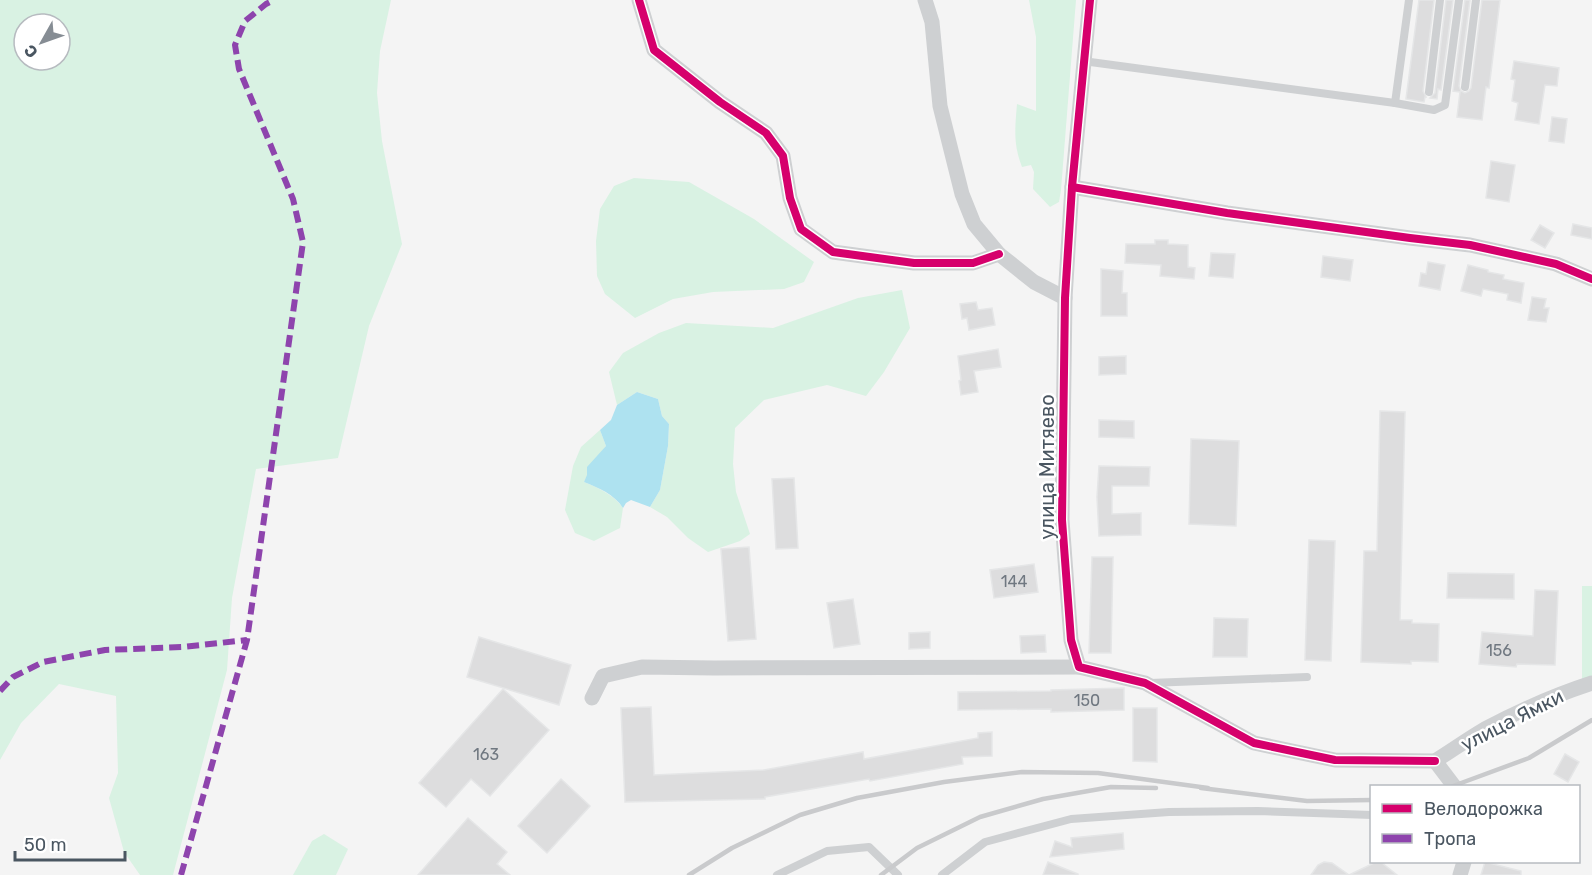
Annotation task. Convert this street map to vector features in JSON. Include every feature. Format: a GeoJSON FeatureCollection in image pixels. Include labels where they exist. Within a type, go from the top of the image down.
{"type":"FeatureCollection","features":[{"type":"Feature","properties":{"kind":"street"},"geometry":{"type":"LineString","coordinates":[[639,0],[654,50],[720,102],[766,134],[783,156],[790,198],[801,229],[833,252],[914,263],[973,263],[999,254]]}},
{"type":"Feature","properties":{"kind":"street"},"geometry":{"type":"LineString","coordinates":[[925,0],[932,22],[940,106],[962,194],[974,224],[999,254],[1034,282],[1065,298]]}},
{"type":"Feature","properties":{"kind":"street","name":"улица Митяево"},"geometry":{"type":"LineString","coordinates":[[1079,667],[1071,640],[1062,520],[1065,298],[1072,187],[1090,0]]}},
{"type":"Feature","properties":{"kind":"street"},"geometry":{"type":"LineString","coordinates":[[1072,187],[1227,213],[1470,245],[1556,264],[1592,279]]}},
{"type":"Feature","properties":{"kind":"street"},"geometry":{"type":"LineString","coordinates":[[592,698],[603,676],[642,667],[1079,667],[1145,683],[1254,742],[1335,760],[1435,761],[1453,785]]}},
{"type":"Feature","properties":{"kind":"street","name":"улица Ямки"},"geometry":{"type":"LineString","coordinates":[[1435,761],[1483,730],[1513,715],[1592,683]]}},
{"type":"Feature","properties":{"kind":"lane"},"geometry":{"type":"LineString","coordinates":[[1395,104],[1409,0]]}},
{"type":"Feature","properties":{"kind":"lane"},"geometry":{"type":"LineString","coordinates":[[1429,92],[1440,0]]}},
{"type":"Feature","properties":{"kind":"lane"},"geometry":{"type":"LineString","coordinates":[[1083,61],[1434,110],[1445,105],[1459,0]]}},
{"type":"Feature","properties":{"kind":"lane"},"geometry":{"type":"LineString","coordinates":[[1465,87],[1476,0]]}},
{"type":"Feature","properties":{"kind":"lane"},"geometry":{"type":"LineString","coordinates":[[1145,683],[1307,676]]}},
{"type":"Feature","properties":{"kind":"lane"},"geometry":{"type":"LineString","coordinates":[[942,875],[985,842],[1071,819],[1169,812],[1258,811],[1370,815]]}},
{"type":"Feature","properties":{"kind":"lane"},"geometry":{"type":"LineString","coordinates":[[777,875],[827,851],[869,847],[898,875]]}},
{"type":"Feature","properties":{"kind":"green space"},"geometry":{"type":"Polygon","coordinates":[[[0,0],[391,0],[380,51],[377,93],[382,141],[402,244],[369,326],[338,458],[256,469],[232,598],[227,670],[173,875],[140,875],[124,852],[109,798],[118,773],[116,696],[59,684],[21,723],[0,760],[0,0]]]}},
{"type":"Feature","properties":{"kind":"green space"},"geometry":{"type":"Polygon","coordinates":[[[1029,0],[1076,0],[1061,190],[1059,202],[1050,207],[1033,189],[1034,172],[1031,165],[1022,167],[1016,143],[1017,104],[1036,111],[1036,37],[1029,0]]]}},
{"type":"Feature","properties":{"kind":"green space"},"geometry":{"type":"Polygon","coordinates":[[[634,178],[689,182],[754,219],[814,262],[804,282],[784,289],[713,292],[673,299],[635,318],[605,294],[597,276],[596,241],[600,209],[614,186],[634,178]]]}},
{"type":"Feature","properties":{"kind":"green space"},"geometry":{"type":"Polygon","coordinates":[[[902,290],[910,328],[884,372],[866,396],[827,385],[764,400],[735,428],[733,464],[736,492],[750,534],[740,541],[708,552],[688,538],[667,517],[650,507],[660,490],[668,446],[669,424],[662,416],[658,399],[637,392],[617,405],[609,372],[623,353],[659,333],[686,323],[773,328],[858,298],[902,290]]]}},
{"type":"Feature","properties":{"kind":"green space"},"geometry":{"type":"Polygon","coordinates":[[[600,430],[606,446],[584,482],[601,489],[623,508],[620,528],[594,541],[575,533],[565,510],[573,466],[581,447],[600,430]]]}},
{"type":"Feature","properties":{"kind":"green space"},"geometry":{"type":"Polygon","coordinates":[[[1582,586],[1592,586],[1592,678],[1582,679],[1582,586]]]}},
{"type":"Feature","properties":{"kind":"green space"},"geometry":{"type":"Polygon","coordinates":[[[324,834],[348,849],[336,875],[293,875],[312,841],[324,834]]]}},
{"type":"Feature","properties":{"kind":"water"},"geometry":{"type":"Polygon","coordinates":[[[637,392],[658,399],[662,416],[669,424],[668,446],[660,490],[650,507],[631,500],[623,508],[611,495],[584,482],[587,467],[606,446],[600,430],[611,420],[617,405],[637,392]]]}},
{"type":"Feature","properties":{"kind":"building"},"geometry":{"type":"Polygon","coordinates":[[[1419,0],[1434,0],[1423,91],[1426,97],[1424,102],[1406,99],[1419,0]]]}},
{"type":"Feature","properties":{"kind":"building"},"geometry":{"type":"Polygon","coordinates":[[[1446,0],[1453,0],[1441,90],[1438,89],[1437,99],[1430,98],[1435,93],[1446,0]]]}},
{"type":"Feature","properties":{"kind":"building"},"geometry":{"type":"Polygon","coordinates":[[[1465,0],[1470,0],[1459,86],[1465,93],[1471,88],[1482,0],[1500,0],[1489,88],[1486,87],[1482,120],[1457,117],[1460,92],[1453,91],[1465,0]]]}},
{"type":"Feature","properties":{"kind":"building"},"geometry":{"type":"Polygon","coordinates":[[[1514,61],[1559,68],[1557,86],[1545,85],[1539,124],[1515,120],[1518,103],[1512,101],[1515,80],[1511,79],[1514,61]]]}},
{"type":"Feature","properties":{"kind":"building"},"geometry":{"type":"Polygon","coordinates":[[[1552,117],[1567,119],[1564,143],[1549,141],[1552,117]]]}},
{"type":"Feature","properties":{"kind":"building"},"geometry":{"type":"Polygon","coordinates":[[[1491,161],[1515,165],[1509,202],[1486,198],[1491,161]]]}},
{"type":"Feature","properties":{"kind":"building"},"geometry":{"type":"Polygon","coordinates":[[[1573,224],[1592,228],[1592,239],[1571,235],[1573,224]]]}},
{"type":"Feature","properties":{"kind":"building"},"geometry":{"type":"Polygon","coordinates":[[[1540,225],[1554,233],[1545,248],[1531,240],[1540,225]]]}},
{"type":"Feature","properties":{"kind":"building"},"geometry":{"type":"Polygon","coordinates":[[[1155,240],[1168,240],[1168,244],[1188,245],[1188,267],[1195,268],[1194,279],[1160,276],[1161,265],[1125,263],[1126,244],[1155,244],[1155,240]]]}},
{"type":"Feature","properties":{"kind":"building"},"geometry":{"type":"Polygon","coordinates":[[[1211,253],[1235,254],[1233,278],[1209,276],[1211,253]]]}},
{"type":"Feature","properties":{"kind":"building"},"geometry":{"type":"Polygon","coordinates":[[[1323,256],[1353,260],[1350,281],[1321,277],[1323,256]]]}},
{"type":"Feature","properties":{"kind":"building"},"geometry":{"type":"Polygon","coordinates":[[[1428,262],[1445,265],[1440,290],[1419,286],[1421,273],[1426,274],[1428,262]]]}},
{"type":"Feature","properties":{"kind":"building"},"geometry":{"type":"Polygon","coordinates":[[[1468,265],[1504,275],[1503,279],[1524,283],[1521,303],[1507,300],[1508,294],[1483,289],[1481,296],[1461,291],[1468,265]]]}},
{"type":"Feature","properties":{"kind":"building"},"geometry":{"type":"Polygon","coordinates":[[[1101,269],[1123,271],[1122,293],[1127,293],[1127,316],[1101,316],[1101,269]]]}},
{"type":"Feature","properties":{"kind":"building"},"geometry":{"type":"Polygon","coordinates":[[[1532,297],[1546,299],[1544,308],[1549,308],[1546,322],[1528,320],[1532,297]]]}},
{"type":"Feature","properties":{"kind":"building"},"geometry":{"type":"Polygon","coordinates":[[[976,302],[978,310],[992,308],[995,325],[969,330],[967,318],[962,319],[960,304],[976,302]]]}},
{"type":"Feature","properties":{"kind":"building"},"geometry":{"type":"Polygon","coordinates":[[[998,349],[1001,367],[974,371],[978,392],[961,395],[958,356],[998,349]]]}},
{"type":"Feature","properties":{"kind":"building"},"geometry":{"type":"Polygon","coordinates":[[[1126,356],[1126,374],[1099,375],[1099,357],[1126,356]]]}},
{"type":"Feature","properties":{"kind":"building"},"geometry":{"type":"Polygon","coordinates":[[[1380,411],[1405,412],[1400,620],[1439,624],[1438,662],[1411,661],[1411,664],[1361,662],[1364,551],[1377,551],[1380,411]]]}},
{"type":"Feature","properties":{"kind":"building"},"geometry":{"type":"Polygon","coordinates":[[[1099,420],[1134,421],[1134,438],[1099,437],[1099,420]]]}},
{"type":"Feature","properties":{"kind":"building"},"geometry":{"type":"Polygon","coordinates":[[[1191,439],[1239,441],[1236,526],[1189,524],[1191,439]]]}},
{"type":"Feature","properties":{"kind":"building"},"geometry":{"type":"Polygon","coordinates":[[[1099,466],[1150,467],[1149,486],[1112,486],[1112,514],[1141,513],[1141,535],[1099,536],[1097,497],[1099,466]]]}},
{"type":"Feature","properties":{"kind":"building"},"geometry":{"type":"Polygon","coordinates":[[[794,478],[798,548],[776,549],[772,479],[794,478]]]}},
{"type":"Feature","properties":{"kind":"building"},"geometry":{"type":"Polygon","coordinates":[[[1309,540],[1335,541],[1331,661],[1305,660],[1309,540]]]}},
{"type":"Feature","properties":{"kind":"building"},"geometry":{"type":"Polygon","coordinates":[[[749,547],[756,639],[728,641],[721,549],[749,547]]]}},
{"type":"Feature","properties":{"kind":"building"},"geometry":{"type":"Polygon","coordinates":[[[1092,557],[1113,557],[1111,653],[1089,653],[1092,557]]]}},
{"type":"Feature","properties":{"kind":"building"},"geometry":{"type":"Polygon","coordinates":[[[1034,564],[1038,592],[994,598],[990,570],[1034,564]]]}},
{"type":"Feature","properties":{"kind":"building"},"geometry":{"type":"Polygon","coordinates":[[[1448,573],[1514,574],[1514,599],[1447,598],[1448,573]]]}},
{"type":"Feature","properties":{"kind":"building"},"geometry":{"type":"Polygon","coordinates":[[[1535,590],[1558,591],[1555,665],[1517,664],[1516,667],[1479,664],[1482,632],[1533,636],[1535,590]]]}},
{"type":"Feature","properties":{"kind":"building"},"geometry":{"type":"Polygon","coordinates":[[[853,599],[860,644],[834,648],[827,603],[853,599]]]}},
{"type":"Feature","properties":{"kind":"building"},"geometry":{"type":"Polygon","coordinates":[[[1214,618],[1248,619],[1247,657],[1213,657],[1214,618]]]}},
{"type":"Feature","properties":{"kind":"building"},"geometry":{"type":"Polygon","coordinates":[[[930,632],[930,648],[909,649],[909,633],[930,632]]]}},
{"type":"Feature","properties":{"kind":"building"},"geometry":{"type":"Polygon","coordinates":[[[1045,635],[1046,652],[1021,653],[1020,636],[1045,635]]]}},
{"type":"Feature","properties":{"kind":"building"},"geometry":{"type":"Polygon","coordinates":[[[479,637],[571,665],[559,705],[467,677],[479,637]]]}},
{"type":"Feature","properties":{"kind":"building"},"geometry":{"type":"Polygon","coordinates":[[[1124,688],[1124,710],[1051,712],[1051,709],[958,710],[958,692],[1124,688]]]}},
{"type":"Feature","properties":{"kind":"building"},"geometry":{"type":"Polygon","coordinates":[[[503,689],[549,730],[490,796],[471,779],[446,807],[419,783],[503,689]]]}},
{"type":"Feature","properties":{"kind":"building"},"geometry":{"type":"Polygon","coordinates":[[[651,707],[654,775],[764,770],[863,752],[864,759],[978,738],[978,733],[992,732],[992,756],[962,757],[963,764],[765,797],[765,799],[625,802],[621,708],[651,707]]]}},
{"type":"Feature","properties":{"kind":"building"},"geometry":{"type":"Polygon","coordinates":[[[1133,708],[1157,708],[1157,762],[1133,761],[1133,708]]]}},
{"type":"Feature","properties":{"kind":"building"},"geometry":{"type":"Polygon","coordinates":[[[1565,754],[1579,762],[1568,782],[1554,774],[1565,754]]]}},
{"type":"Feature","properties":{"kind":"building"},"geometry":{"type":"Polygon","coordinates":[[[561,779],[590,806],[547,853],[518,826],[561,779]]]}},
{"type":"Feature","properties":{"kind":"building"},"geometry":{"type":"Polygon","coordinates":[[[468,818],[507,852],[497,864],[510,875],[418,875],[468,818]]]}},
{"type":"Feature","properties":{"kind":"building"},"geometry":{"type":"Polygon","coordinates":[[[1123,833],[1124,849],[1050,857],[1055,841],[1072,847],[1071,838],[1123,833]]]}},
{"type":"Feature","properties":{"kind":"building"},"geometry":{"type":"Polygon","coordinates":[[[1048,862],[1078,874],[1078,875],[1043,875],[1048,862]]]}},
{"type":"Feature","properties":{"kind":"building"},"geometry":{"type":"Polygon","coordinates":[[[1324,862],[1332,863],[1349,875],[1311,875],[1318,865],[1324,862]]]}},
{"type":"Feature","properties":{"kind":"building"},"geometry":{"type":"Polygon","coordinates":[[[1374,863],[1382,863],[1397,875],[1349,875],[1374,863]]]}},
{"type":"Feature","properties":{"kind":"building"},"geometry":{"type":"Polygon","coordinates":[[[1485,863],[1521,871],[1521,875],[1481,875],[1485,863]]]}},
{"type":"Feature","properties":{"kind":"railway"},"geometry":{"type":"LineString","coordinates":[[1456,785],[1529,758],[1592,720]]}},
{"type":"Feature","properties":{"kind":"railway"},"geometry":{"type":"LineString","coordinates":[[689,875],[732,848],[800,815],[857,798],[944,782],[1022,772],[1098,773],[1208,788]]}},
{"type":"Feature","properties":{"kind":"railway"},"geometry":{"type":"LineString","coordinates":[[881,875],[917,848],[980,817],[1043,799],[1111,787],[1156,788]]}},
{"type":"Feature","properties":{"kind":"railway"},"geometry":{"type":"LineString","coordinates":[[1201,788],[1307,801],[1370,800]]}},
{"type":"Feature","properties":{"kind":"marked path"},"geometry":{"type":"LineString","coordinates":[[181,875],[247,640],[303,242],[293,199],[239,69],[235,45],[245,21],[274,0]]}},
{"type":"Feature","properties":{"kind":"marked path"},"geometry":{"type":"LineString","coordinates":[[0,691],[13,677],[43,662],[105,650],[183,647],[247,640]]}},
{"type":"Feature","properties":{"kind":"cycle path"},"geometry":{"type":"LineString","coordinates":[[639,0],[654,50],[720,102],[766,133],[783,156],[790,198],[801,229],[833,252],[914,263],[973,263],[999,254]]}},
{"type":"Feature","properties":{"kind":"cycle path"},"geometry":{"type":"LineString","coordinates":[[1090,0],[1072,187],[1065,298],[1062,520],[1071,640],[1079,667],[1145,683],[1254,743],[1335,760],[1435,761]]}},
{"type":"Feature","properties":{"kind":"cycle path"},"geometry":{"type":"LineString","coordinates":[[1072,187],[1227,213],[1470,245],[1556,264],[1592,279]]}}]}
